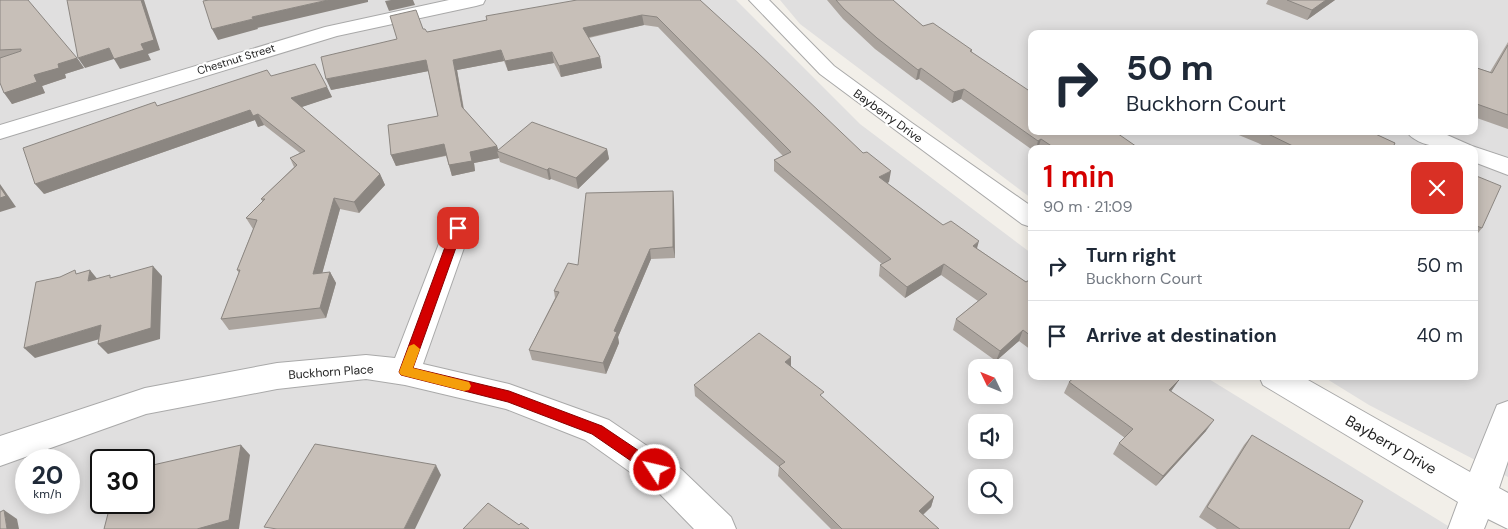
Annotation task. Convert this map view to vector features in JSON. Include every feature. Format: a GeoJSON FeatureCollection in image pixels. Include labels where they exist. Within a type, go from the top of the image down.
{"type":"FeatureCollection","features":[{"type":"Feature","properties":{"kind":"street","name":"Chestnut Street"},"geometry":{"type":"LineString","coordinates":[[0,132],[332,31],[476,0]]}},
{"type":"Feature","properties":{"kind":"street","name":"Bayberry Drive"},"geometry":{"type":"LineString","coordinates":[[758,0],[827,70],[904,128],[1028,216]]}},
{"type":"Feature","properties":{"kind":"street"},"geometry":{"type":"LineString","coordinates":[[1427,135],[1452,145]]}},
{"type":"Feature","properties":{"kind":"street"},"geometry":{"type":"LineString","coordinates":[[1478,155],[1508,167]]}},
{"type":"Feature","properties":{"kind":"street"},"geometry":{"type":"LineString","coordinates":[[405,372],[458,228]]}},
{"type":"Feature","properties":{"kind":"street","name":"Buckhorn Place"},"geometry":{"type":"LineString","coordinates":[[0,451],[145,401],[276,376],[366,367],[405,372],[509,397],[597,430],[669,480],[718,529]]}},
{"type":"Feature","properties":{"kind":"street","name":"Bayberry Drive"},"geometry":{"type":"LineString","coordinates":[[1281,380],[1508,512]]}},
{"type":"Feature","properties":{"kind":"street"},"geometry":{"type":"LineString","coordinates":[[1466,529],[1508,415]]}},
{"type":"Feature","properties":{"kind":"shaded area"},"geometry":{"type":"Polygon","coordinates":[[[0,0],[736,0],[860,124],[1028,251],[1028,380],[1211,380],[1453,529],[0,529],[0,0]]]}},
{"type":"Feature","properties":{"kind":"shaded area"},"geometry":{"type":"Polygon","coordinates":[[[780,0],[1508,0],[1508,477],[1369,405],[1328,380],[1478,380],[1478,145],[1028,145],[1028,196],[800,24],[780,0]]]}},
{"type":"Feature","properties":{"kind":"building"},"geometry":{"type":"Polygon","coordinates":[[[0,0],[28,0],[77,58],[58,64],[59,68],[34,75],[37,82],[4,93],[0,83],[0,58],[21,51],[21,49],[0,50],[0,0]]]}},
{"type":"Feature","properties":{"kind":"building"},"geometry":{"type":"Polygon","coordinates":[[[67,0],[141,0],[154,40],[141,44],[144,50],[114,59],[109,48],[78,58],[67,0]]]}},
{"type":"Feature","properties":{"kind":"building"},"geometry":{"type":"Polygon","coordinates":[[[328,0],[252,17],[253,19],[212,29],[203,1],[328,0]]]}},
{"type":"Feature","properties":{"kind":"building"},"geometry":{"type":"Polygon","coordinates":[[[577,0],[700,0],[863,153],[867,152],[891,171],[879,177],[943,225],[951,221],[979,241],[973,246],[1026,282],[1028,281],[1028,334],[1023,330],[1000,351],[956,319],[987,294],[944,264],[907,287],[880,265],[891,259],[774,160],[791,152],[657,17],[642,15],[583,28],[600,57],[559,66],[552,52],[505,61],[501,50],[453,60],[462,107],[497,146],[470,152],[472,161],[449,165],[444,144],[391,155],[388,125],[438,116],[426,60],[326,79],[321,57],[397,39],[390,16],[416,10],[423,29],[427,32],[487,20],[486,16],[577,0]]]}},
{"type":"Feature","properties":{"kind":"building"},"geometry":{"type":"Polygon","coordinates":[[[836,0],[893,0],[923,26],[933,23],[972,50],[970,51],[1028,90],[1028,134],[964,89],[954,92],[921,68],[918,70],[844,9],[836,0]]]}},
{"type":"Feature","properties":{"kind":"building"},"geometry":{"type":"Polygon","coordinates":[[[1287,0],[1326,0],[1312,10],[1287,0]]]}},
{"type":"Feature","properties":{"kind":"building"},"geometry":{"type":"Polygon","coordinates":[[[1508,45],[1508,115],[1478,104],[1478,68],[1492,73],[1508,45]]]}},
{"type":"Feature","properties":{"kind":"building"},"geometry":{"type":"Polygon","coordinates":[[[315,64],[327,87],[291,98],[380,174],[354,202],[334,198],[313,274],[330,272],[320,308],[221,319],[240,270],[237,270],[257,220],[246,218],[265,199],[261,199],[297,165],[290,158],[305,151],[258,114],[253,116],[250,110],[35,184],[23,148],[155,102],[157,106],[267,70],[271,76],[315,64]]]}},
{"type":"Feature","properties":{"kind":"building"},"geometry":{"type":"Polygon","coordinates":[[[532,122],[607,149],[576,178],[549,168],[547,170],[497,151],[532,122]]]}},
{"type":"Feature","properties":{"kind":"building"},"geometry":{"type":"Polygon","coordinates":[[[1029,135],[1120,135],[1134,145],[1050,145],[1041,139],[1038,141],[1029,135]]]}},
{"type":"Feature","properties":{"kind":"building"},"geometry":{"type":"Polygon","coordinates":[[[1270,135],[1378,135],[1395,143],[1394,145],[1291,145],[1270,135]]]}},
{"type":"Feature","properties":{"kind":"building"},"geometry":{"type":"Polygon","coordinates":[[[1478,177],[1501,186],[1482,228],[1478,226],[1478,177]]]}},
{"type":"Feature","properties":{"kind":"building"},"geometry":{"type":"Polygon","coordinates":[[[0,187],[6,196],[0,198],[0,187]]]}},
{"type":"Feature","properties":{"kind":"building"},"geometry":{"type":"Polygon","coordinates":[[[673,191],[673,247],[650,249],[614,331],[617,332],[603,363],[529,350],[559,292],[554,291],[568,263],[578,265],[586,193],[673,191]]]}},
{"type":"Feature","properties":{"kind":"building"},"geometry":{"type":"Polygon","coordinates":[[[153,266],[151,328],[98,344],[101,325],[24,348],[36,282],[60,277],[75,270],[76,274],[90,270],[88,281],[110,275],[110,278],[153,266]]]}},
{"type":"Feature","properties":{"kind":"building"},"geometry":{"type":"Polygon","coordinates":[[[759,333],[791,357],[785,362],[824,392],[820,395],[934,497],[919,511],[939,529],[842,529],[779,466],[785,462],[694,385],[759,333]]]}},
{"type":"Feature","properties":{"kind":"building"},"geometry":{"type":"Polygon","coordinates":[[[1071,380],[1179,380],[1169,390],[1214,420],[1163,476],[1119,443],[1133,429],[1069,382],[1071,380]]]}},
{"type":"Feature","properties":{"kind":"building"},"geometry":{"type":"Polygon","coordinates":[[[1252,435],[1363,501],[1349,529],[1240,529],[1207,507],[1252,435]]]}},
{"type":"Feature","properties":{"kind":"building"},"geometry":{"type":"Polygon","coordinates":[[[315,444],[436,465],[404,529],[277,529],[264,527],[315,444]]]}},
{"type":"Feature","properties":{"kind":"building"},"geometry":{"type":"Polygon","coordinates":[[[241,445],[229,520],[197,529],[104,529],[108,514],[155,514],[155,465],[241,445]]]}},
{"type":"Feature","properties":{"kind":"building"},"geometry":{"type":"Polygon","coordinates":[[[488,503],[519,525],[521,523],[529,529],[463,529],[488,503]]]}},
{"type":"Feature","properties":{"kind":"building"},"geometry":{"type":"Polygon","coordinates":[[[4,510],[7,529],[0,529],[0,512],[4,510]]]}},
{"type":"Feature","properties":{"kind":"slow traffic"},"geometry":{"type":"LineString","coordinates":[[414,349],[405,372],[464,386]]}},
{"type":"Feature","properties":{"kind":"route"},"geometry":{"type":"LineString","coordinates":[[458,228],[405,372],[509,397],[597,430],[655,470]]}}]}
